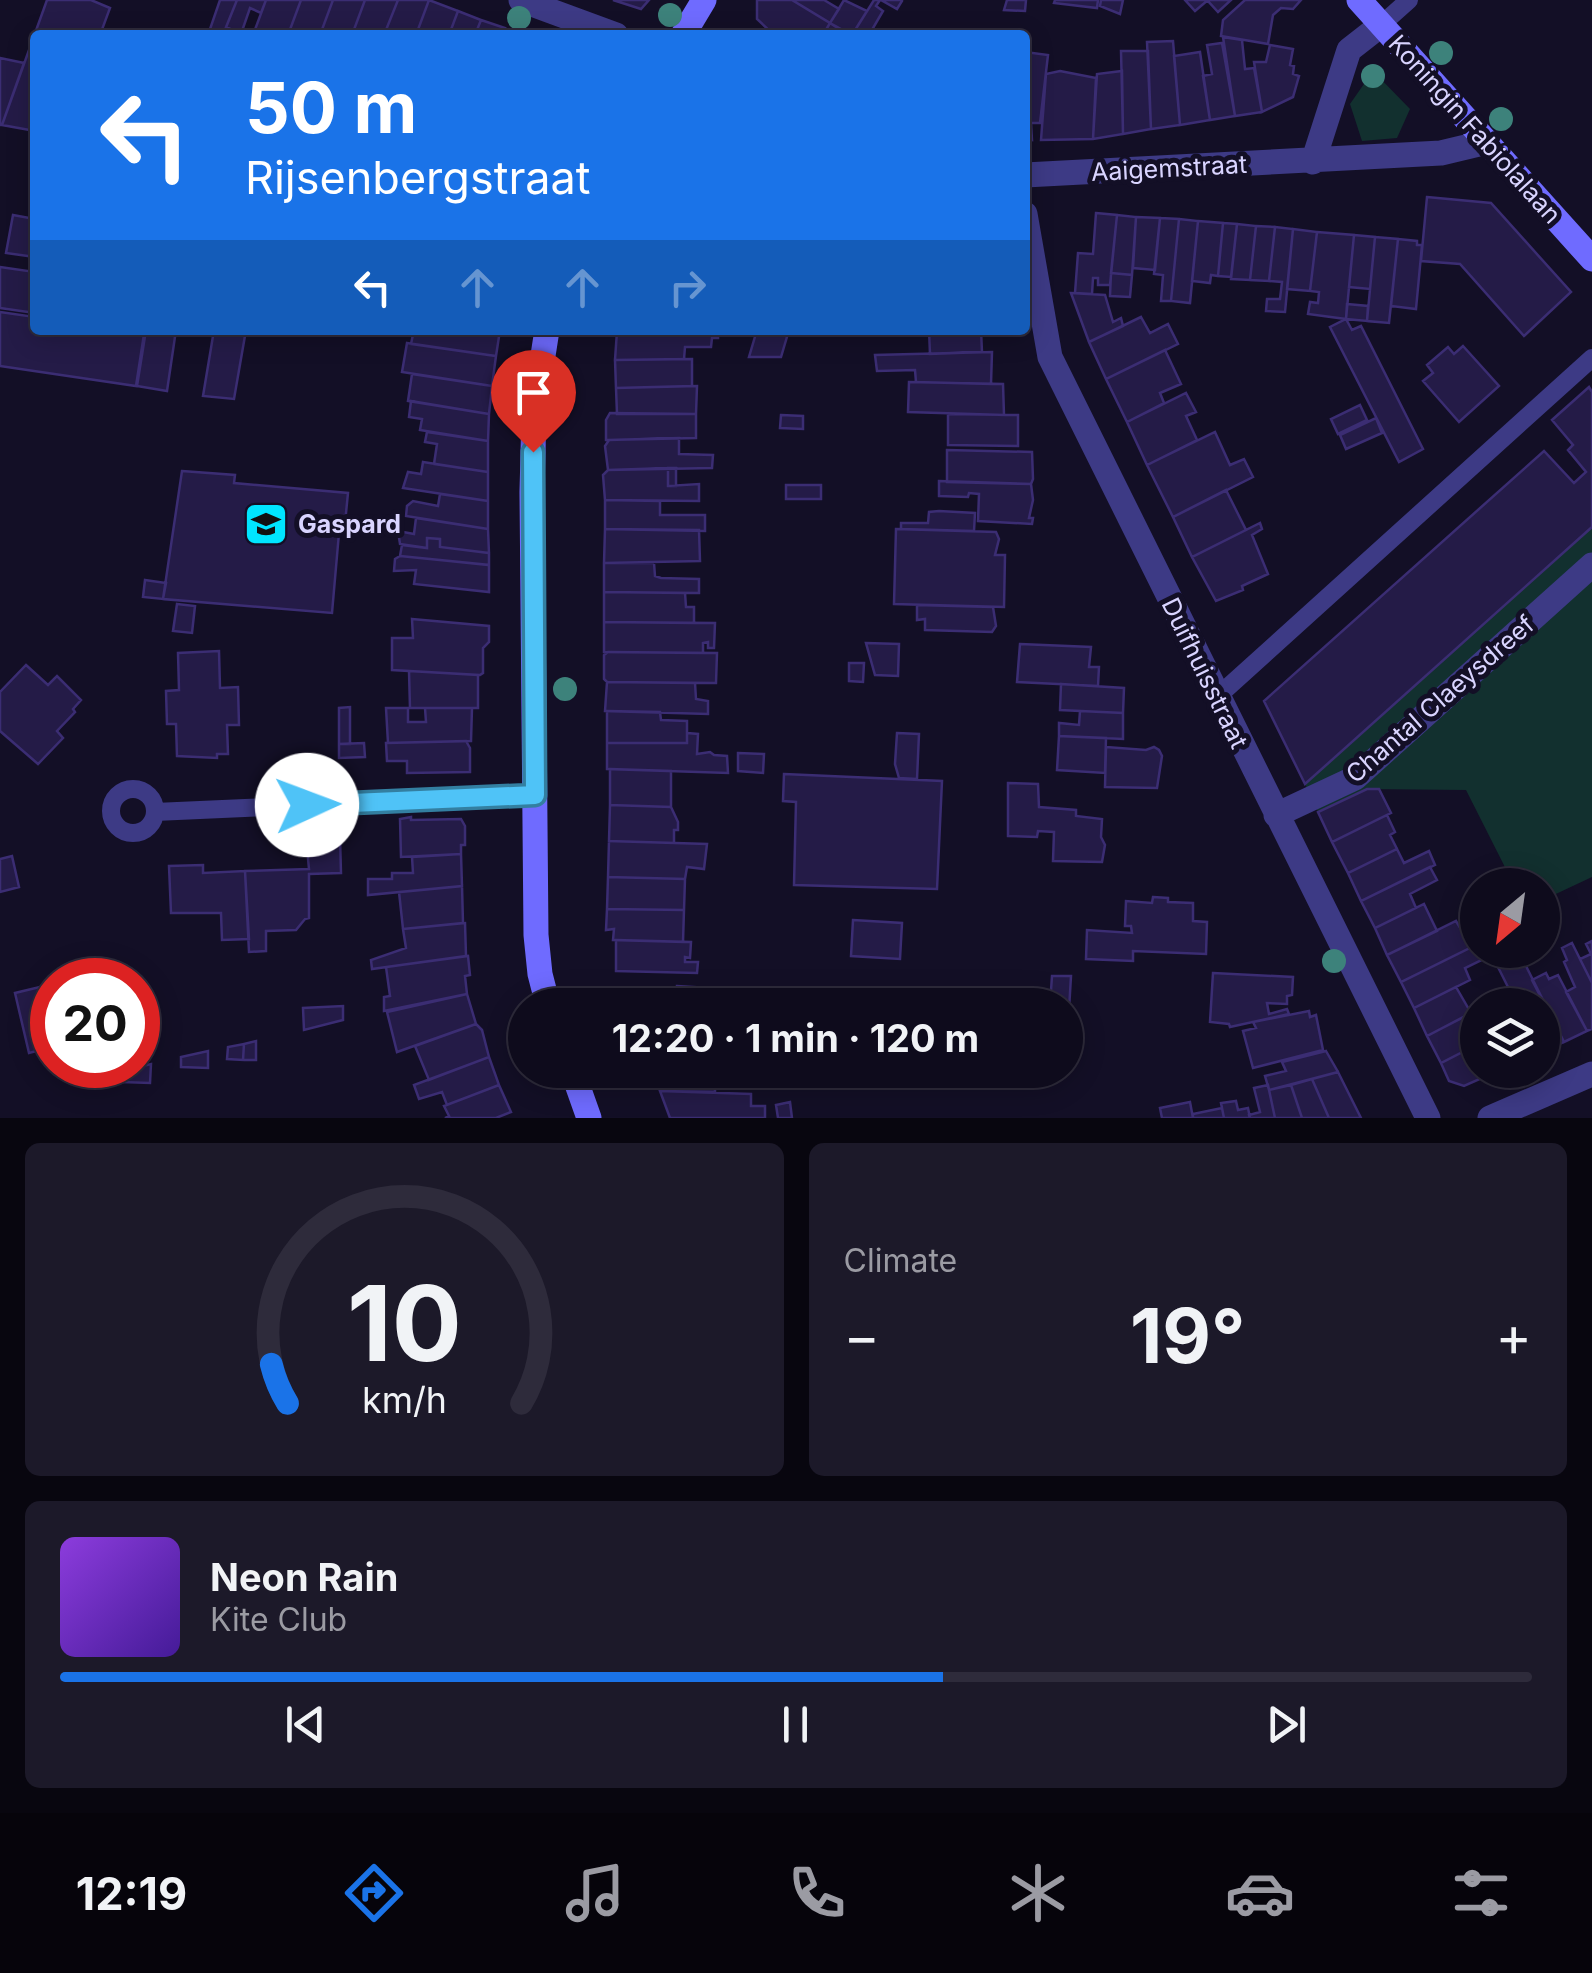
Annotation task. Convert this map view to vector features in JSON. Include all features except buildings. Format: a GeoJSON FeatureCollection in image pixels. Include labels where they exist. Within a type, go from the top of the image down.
{"type":"FeatureCollection","features":[{"type":"Feature","properties":{"kind":"street"},"geometry":{"type":"LineString","coordinates":[[521,0],[602,30]]}},
{"type":"Feature","properties":{"kind":"street"},"geometry":{"type":"LineString","coordinates":[[687,30],[704,0]]}},
{"type":"Feature","properties":{"kind":"street","name":"Koningin Fabiolalaan"},"geometry":{"type":"LineString","coordinates":[[1359,0],[1592,259]]}},
{"type":"Feature","properties":{"kind":"street"},"geometry":{"type":"LineString","coordinates":[[1313,162],[1349,50],[1381,25]]}},
{"type":"Feature","properties":{"kind":"street","name":"Aaigemstraat"},"geometry":{"type":"LineString","coordinates":[[1030,175],[1441,154],[1487,142]]}},
{"type":"Feature","properties":{"kind":"street","name":"Duifhuisstraat"},"geometry":{"type":"LineString","coordinates":[[1030,243],[1050,357],[1428,1118]]}},
{"type":"Feature","properties":{"kind":"street"},"geometry":{"type":"LineString","coordinates":[[544,988],[536,935],[534,414],[546,335]]}},
{"type":"Feature","properties":{"kind":"street","name":"Chantal Claeysdreef"},"geometry":{"type":"LineString","coordinates":[[1276,816],[1355,778],[1592,566]]}},
{"type":"Feature","properties":{"kind":"street"},"geometry":{"type":"LineString","coordinates":[[1490,1118],[1592,1074]]}},
{"type":"Feature","properties":{"kind":"street"},"geometry":{"type":"LineString","coordinates":[[578,1088],[589,1118]]}},
{"type":"Feature","properties":{"kind":"lane"},"geometry":{"type":"LineString","coordinates":[[1381,25],[1409,0]]}},
{"type":"Feature","properties":{"kind":"lane"},"geometry":{"type":"LineString","coordinates":[[1217,697],[1592,358]]}},
{"type":"Feature","properties":{"kind":"lane"},"geometry":{"type":"LineString","coordinates":[[155,812],[535,795]]}},
{"type":"Feature","properties":{"kind":"green space"},"geometry":{"type":"Polygon","coordinates":[[[1373,71],[1410,109],[1397,138],[1362,141],[1350,104],[1373,71]]]}},
{"type":"Feature","properties":{"kind":"green space"},"geometry":{"type":"Polygon","coordinates":[[[1592,527],[1592,877],[1560,892],[1560,868],[1505,868],[1466,790],[1367,789],[1318,812],[1305,784],[1592,527]]]}},
{"type":"Feature","properties":{"kind":"place","name":"Gaspard"},"geometry":{"type":"Point","coordinates":[266,524]}},
{"type":"Feature","properties":{"kind":"route"},"geometry":{"type":"LineString","coordinates":[[307,805],[535,795],[533,452]]}}]}
